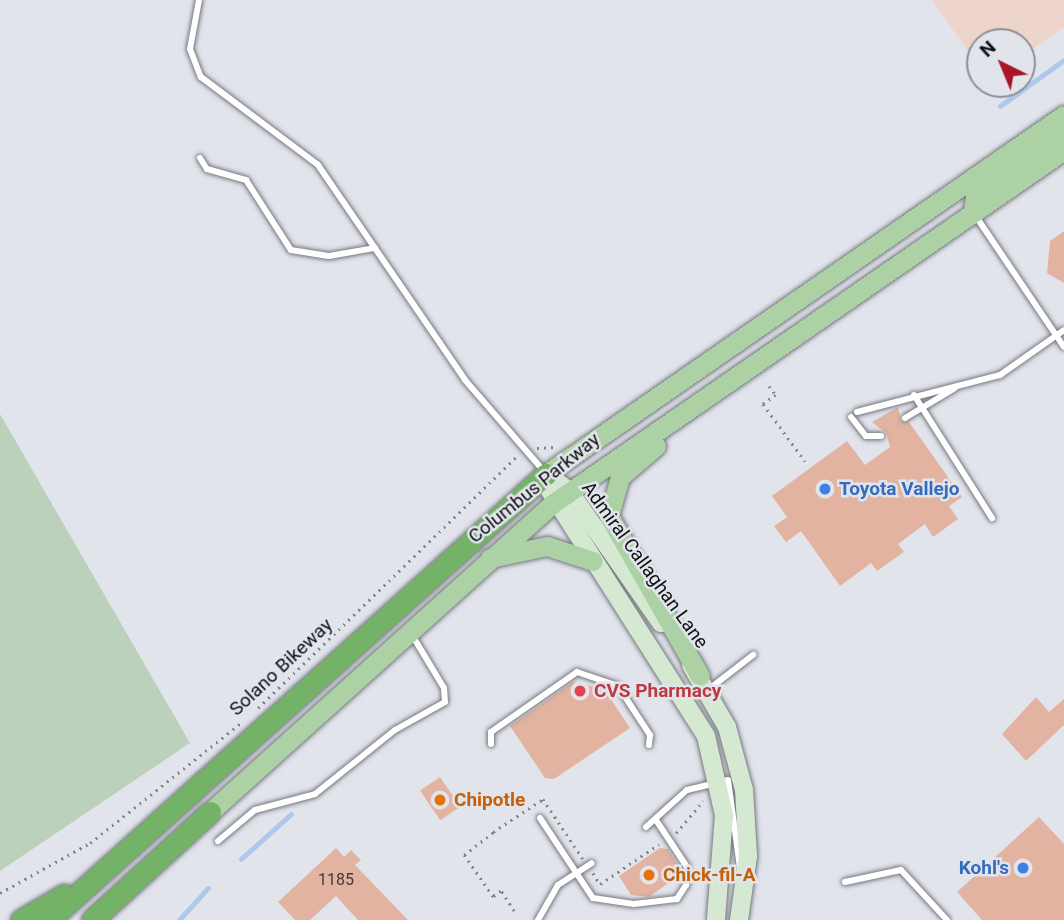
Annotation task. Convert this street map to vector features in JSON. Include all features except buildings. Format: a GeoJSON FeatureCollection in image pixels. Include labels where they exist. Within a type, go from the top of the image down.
{"type":"FeatureCollection","features":[{"type":"Feature","properties":{"kind":"highway","name":"Columbus Parkway"},"geometry":{"type":"LineString","coordinates":[[49,920],[546,474]]}},
{"type":"Feature","properties":{"kind":"highway","name":"Columbus Parkway"},"geometry":{"type":"LineString","coordinates":[[92,920],[211,812]]}},
{"type":"Feature","properties":{"kind":"highway"},"geometry":{"type":"LineString","coordinates":[[107,920],[190,831]]}},
{"type":"Feature","properties":{"kind":"highway"},"geometry":{"type":"LineString","coordinates":[[21,920],[102,873]]}},
{"type":"Feature","properties":{"kind":"main road","name":"Columbus Parkway"},"geometry":{"type":"LineString","coordinates":[[546,474],[1064,115]]}},
{"type":"Feature","properties":{"kind":"main road"},"geometry":{"type":"LineString","coordinates":[[973,213],[975,195],[1064,131]]}},
{"type":"Feature","properties":{"kind":"main road","name":"Columbus Parkway"},"geometry":{"type":"LineString","coordinates":[[211,812],[486,559],[552,504],[1064,149]]}},
{"type":"Feature","properties":{"kind":"main road"},"geometry":{"type":"LineString","coordinates":[[704,682],[652,584],[613,528],[611,501],[621,476],[754,365]]}},
{"type":"Feature","properties":{"kind":"main road","name":"Admiral Callaghan Lane"},"geometry":{"type":"LineString","coordinates":[[546,474],[569,492],[704,682],[744,790],[746,879],[739,920]]}},
{"type":"Feature","properties":{"kind":"main road","name":"Admiral Callaghan Lane"},"geometry":{"type":"LineString","coordinates":[[546,474],[552,504],[692,707],[718,780],[726,855],[716,920]]}},
{"type":"Feature","properties":{"kind":"main road"},"geometry":{"type":"LineString","coordinates":[[486,559],[547,546],[593,561]]}},
{"type":"Feature","properties":{"kind":"lane"},"geometry":{"type":"LineString","coordinates":[[199,0],[190,49],[201,77],[318,165],[465,380],[546,474]]}},
{"type":"Feature","properties":{"kind":"lane"},"geometry":{"type":"LineString","coordinates":[[200,158],[207,169],[246,180],[291,250],[329,256],[375,248]]}},
{"type":"Feature","properties":{"kind":"lane"},"geometry":{"type":"LineString","coordinates":[[973,213],[1064,347]]}},
{"type":"Feature","properties":{"kind":"lane"},"geometry":{"type":"LineString","coordinates":[[881,436],[866,436],[854,414],[914,395],[1000,375],[1064,330]]}},
{"type":"Feature","properties":{"kind":"lane"},"geometry":{"type":"LineString","coordinates":[[905,418],[963,384]]}},
{"type":"Feature","properties":{"kind":"lane"},"geometry":{"type":"LineString","coordinates":[[914,395],[919,408],[992,518]]}},
{"type":"Feature","properties":{"kind":"lane"},"geometry":{"type":"LineString","coordinates":[[218,841],[255,810],[315,794],[395,730],[444,702],[444,688],[409,630]]}},
{"type":"Feature","properties":{"kind":"lane"},"geometry":{"type":"LineString","coordinates":[[704,682],[753,655]]}},
{"type":"Feature","properties":{"kind":"lane"},"geometry":{"type":"LineString","coordinates":[[491,744],[491,732],[577,672],[618,687],[650,735],[649,745]]}},
{"type":"Feature","properties":{"kind":"lane"},"geometry":{"type":"LineString","coordinates":[[646,827],[687,790],[718,780],[731,784],[738,861],[746,879]]}},
{"type":"Feature","properties":{"kind":"lane"},"geometry":{"type":"LineString","coordinates":[[540,818],[577,873],[605,904],[677,899],[687,867],[656,820]]}},
{"type":"Feature","properties":{"kind":"lane"},"geometry":{"type":"LineString","coordinates":[[538,920],[558,885],[592,863]]}},
{"type":"Feature","properties":{"kind":"lane"},"geometry":{"type":"LineString","coordinates":[[845,882],[901,870],[947,920]]}},
{"type":"Feature","properties":{"kind":"path"},"geometry":{"type":"LineString","coordinates":[[769,386],[776,395],[763,404],[805,461]]}},
{"type":"Feature","properties":{"kind":"path"},"geometry":{"type":"LineString","coordinates":[[525,448],[561,446]]}},
{"type":"Feature","properties":{"kind":"path","name":"Solano Bikeway"},"geometry":{"type":"LineString","coordinates":[[0,892],[90,843],[205,754],[525,448]]}},
{"type":"Feature","properties":{"kind":"shaded area"},"geometry":{"type":"Polygon","coordinates":[[[932,0],[1064,0],[1064,27],[1036,46],[1036,28],[966,28],[966,48],[932,0]]]}},
{"type":"Feature","properties":{"kind":"green space"},"geometry":{"type":"Polygon","coordinates":[[[0,414],[190,743],[0,871],[0,414]]]}},
{"type":"Feature","properties":{"kind":"waterway"},"geometry":{"type":"LineString","coordinates":[[1000,106],[1064,60]]}},
{"type":"Feature","properties":{"kind":"waterway"},"geometry":{"type":"LineString","coordinates":[[241,859],[291,814]]}},
{"type":"Feature","properties":{"kind":"waterway"},"geometry":{"type":"LineString","coordinates":[[179,920],[208,888]]}},
{"type":"Feature","properties":{"kind":"place","name":"Toyota Vallejo"},"geometry":{"type":"Point","coordinates":[825,489]}},
{"type":"Feature","properties":{"kind":"place","name":"CVS Pharmacy"},"geometry":{"type":"Point","coordinates":[580,691]}},
{"type":"Feature","properties":{"kind":"place","name":"Chipotle"},"geometry":{"type":"Point","coordinates":[440,800]}},
{"type":"Feature","properties":{"kind":"place","name":"Kohl's"},"geometry":{"type":"Point","coordinates":[1023,868]}},
{"type":"Feature","properties":{"kind":"place","name":"Chick-fil-A"},"geometry":{"type":"Point","coordinates":[649,875]}}]}
